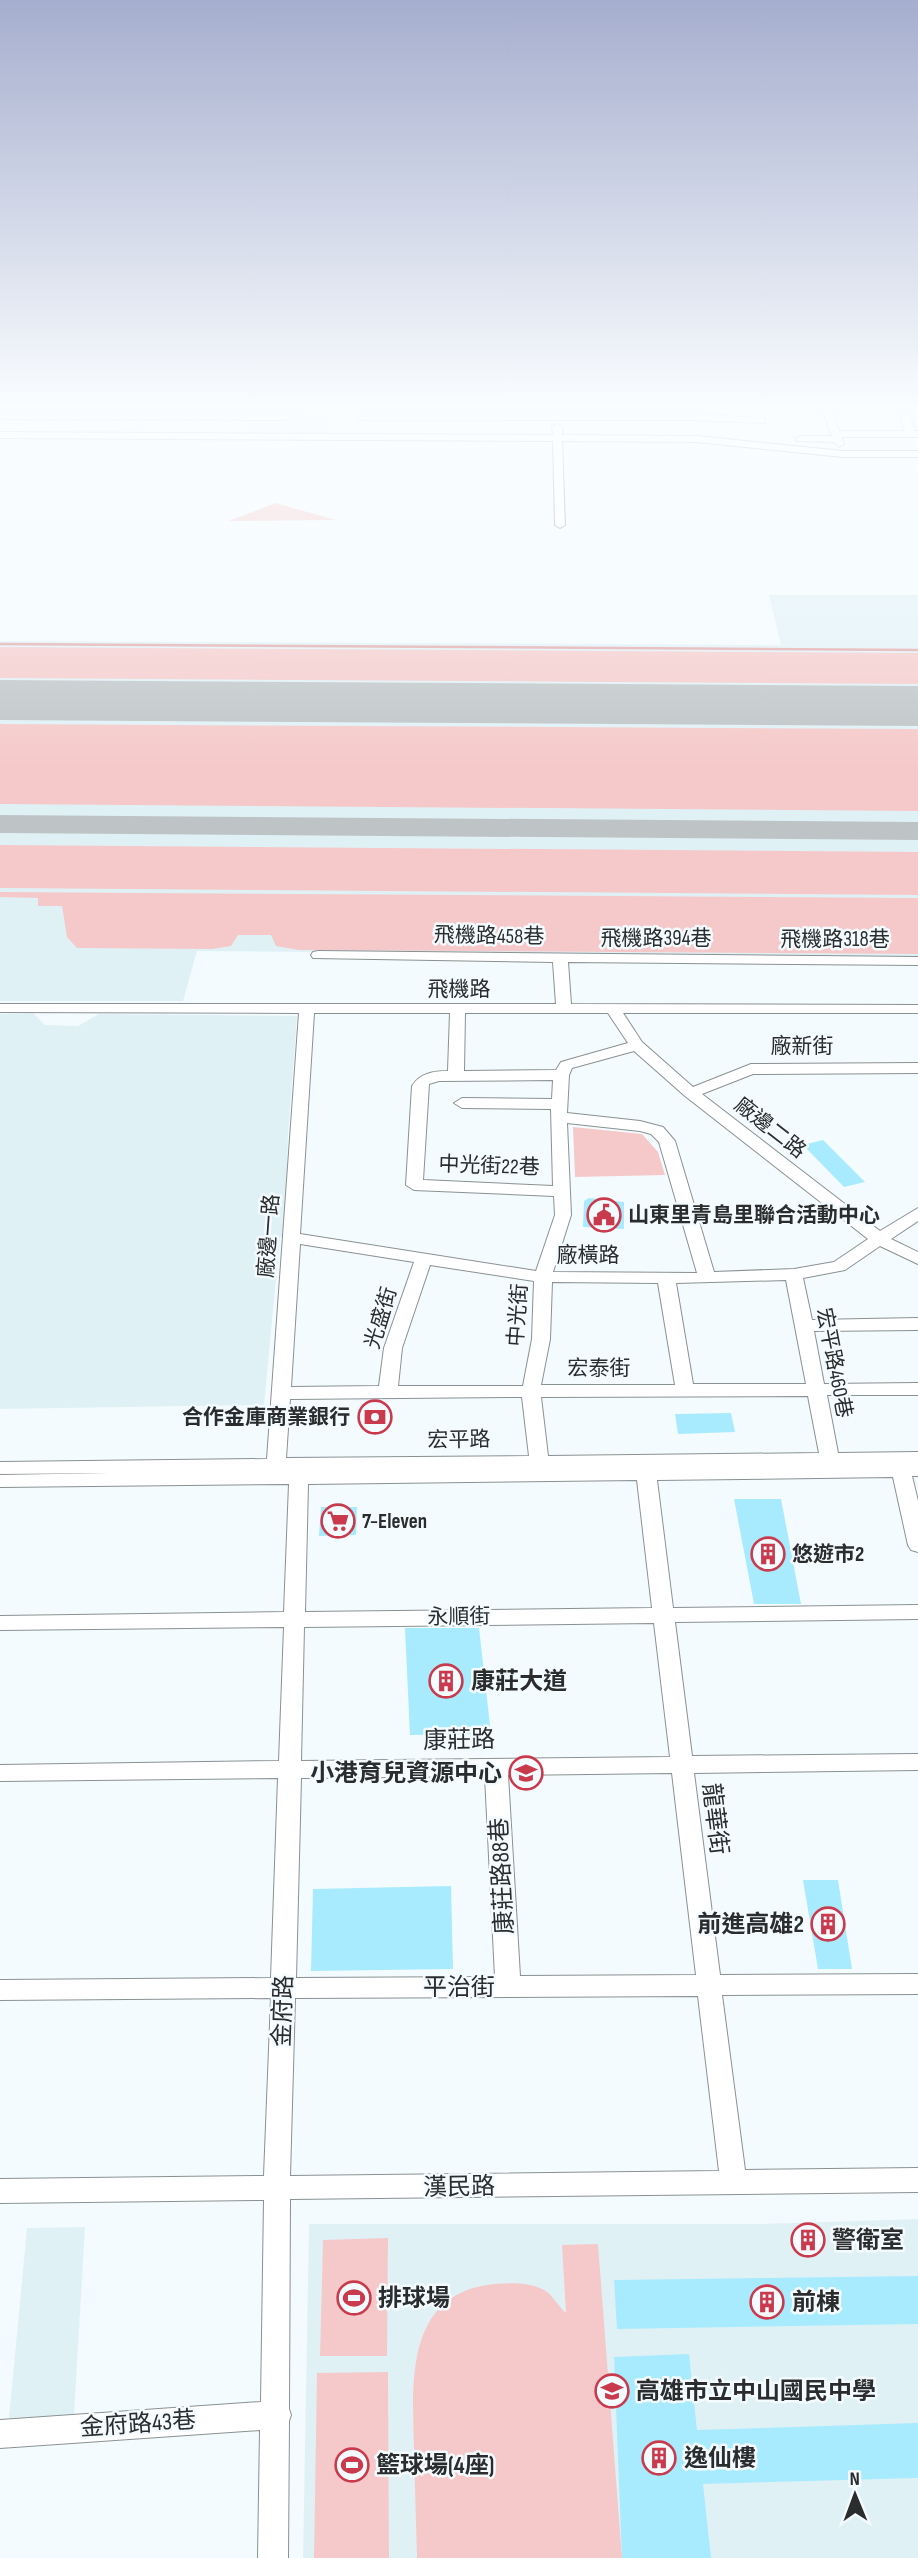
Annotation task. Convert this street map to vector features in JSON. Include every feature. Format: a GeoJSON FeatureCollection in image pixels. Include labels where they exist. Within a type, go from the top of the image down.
{"type":"FeatureCollection","features":[{"type":"Feature","properties":{"kind":"street","name":"飛機路458巷"},"geometry":{"type":"LineString","coordinates":[[318,955],[560,958]]}},
{"type":"Feature","properties":{"kind":"street","name":"飛機路394巷"},"geometry":{"type":"LineString","coordinates":[[560,958],[751,960]]}},
{"type":"Feature","properties":{"kind":"street"},"geometry":{"type":"LineString","coordinates":[[560,958],[564,1010]]}},
{"type":"Feature","properties":{"kind":"street","name":"飛機路318巷"},"geometry":{"type":"LineString","coordinates":[[751,960],[918,961]]}},
{"type":"Feature","properties":{"kind":"street","name":"飛機路"},"geometry":{"type":"LineString","coordinates":[[0,1008],[918,1009]]}},
{"type":"Feature","properties":{"kind":"street","name":"廠邊一路"},"geometry":{"type":"LineString","coordinates":[[276,1465],[307,1010]]}},
{"type":"Feature","properties":{"kind":"street"},"geometry":{"type":"LineString","coordinates":[[458,1010],[456,1075],[561,1075],[566,1065],[637,1045]]}},
{"type":"Feature","properties":{"kind":"street","name":"廠邊二路"},"geometry":{"type":"LineString","coordinates":[[613,1010],[637,1045],[691,1093],[879,1239],[918,1259]]}},
{"type":"Feature","properties":{"kind":"street","name":"廠新街"},"geometry":{"type":"LineString","coordinates":[[691,1093],[751,1069],[918,1068]]}},
{"type":"Feature","properties":{"kind":"street","name":"中光街22巷"},"geometry":{"type":"LineString","coordinates":[[456,1075],[428,1078],[421,1086],[414,1185],[562,1191]]}},
{"type":"Feature","properties":{"kind":"street","name":"中光街"},"geometry":{"type":"LineString","coordinates":[[541,1469],[531,1391],[541,1339],[543,1277],[563,1215],[561,1075]]}},
{"type":"Feature","properties":{"kind":"street"},"geometry":{"type":"LineString","coordinates":[[462,1103],[560,1111],[657,1130],[667,1141],[707,1278]]}},
{"type":"Feature","properties":{"kind":"street"},"geometry":{"type":"LineString","coordinates":[[879,1239],[918,1213]]}},
{"type":"Feature","properties":{"kind":"street","name":"廠橫路"},"geometry":{"type":"LineString","coordinates":[[291,1238],[543,1277],[666,1278],[794,1274],[839,1266],[879,1239]]}},
{"type":"Feature","properties":{"kind":"street","name":"光盛街"},"geometry":{"type":"LineString","coordinates":[[388,1392],[393,1348],[424,1258]]}},
{"type":"Feature","properties":{"kind":"street","name":"宏平路460巷"},"geometry":{"type":"LineString","coordinates":[[794,1274],[830,1460]]}},
{"type":"Feature","properties":{"kind":"street"},"geometry":{"type":"LineString","coordinates":[[666,1278],[685,1391]]}},
{"type":"Feature","properties":{"kind":"street"},"geometry":{"type":"LineString","coordinates":[[804,1326],[918,1324]]}},
{"type":"Feature","properties":{"kind":"street","name":"宏泰街"},"geometry":{"type":"LineString","coordinates":[[281,1393],[918,1389]]}},
{"type":"Feature","properties":{"kind":"street","name":"宏平路"},"geometry":{"type":"LineString","coordinates":[[645,1469],[830,1460],[909,1464]]}},
{"type":"Feature","properties":{"kind":"street"},"geometry":{"type":"LineString","coordinates":[[909,1464],[918,1545]]}},
{"type":"Feature","properties":{"kind":"street","name":"宏平路"},"geometry":{"type":"LineString","coordinates":[[0,1481],[299,1471],[909,1464]]}},
{"type":"Feature","properties":{"kind":"street","name":"宏平路"},"geometry":{"type":"LineString","coordinates":[[0,1468],[276,1465],[299,1471]]}},
{"type":"Feature","properties":{"kind":"street","name":"龍華街"},"geometry":{"type":"LineString","coordinates":[[645,1469],[733,2182]]}},
{"type":"Feature","properties":{"kind":"street","name":"金府路"},"geometry":{"type":"LineString","coordinates":[[273,2558],[277,2415],[277,2190],[299,1471]]}},
{"type":"Feature","properties":{"kind":"street","name":"永順街"},"geometry":{"type":"LineString","coordinates":[[0,1623],[918,1612]]}},
{"type":"Feature","properties":{"kind":"street","name":"康莊路"},"geometry":{"type":"LineString","coordinates":[[0,1773],[918,1762]]}},
{"type":"Feature","properties":{"kind":"street","name":"康莊路88巷"},"geometry":{"type":"LineString","coordinates":[[496,1766],[508,1986]]}},
{"type":"Feature","properties":{"kind":"street","name":"平治街"},"geometry":{"type":"LineString","coordinates":[[0,1990],[918,1984]]}},
{"type":"Feature","properties":{"kind":"street","name":"漢民路"},"geometry":{"type":"LineString","coordinates":[[0,2191],[277,2190],[918,2180]]}},
{"type":"Feature","properties":{"kind":"street","name":"金府路43巷"},"geometry":{"type":"LineString","coordinates":[[0,2434],[277,2415]]}},
{"type":"Feature","properties":{"kind":"shaded area"},"geometry":{"type":"Polygon","coordinates":[[[769,595],[918,595],[918,957],[197,951],[183,1001],[0,1001],[0,641],[781,645],[769,595]]]}},
{"type":"Feature","properties":{"kind":"shaded area"},"geometry":{"type":"Polygon","coordinates":[[[0,647],[918,653],[918,684],[0,678],[0,647]]]}},
{"type":"Feature","properties":{"kind":"shaded area"},"geometry":{"type":"Polygon","coordinates":[[[0,724],[918,729],[918,811],[0,804],[0,724]]]}},
{"type":"Feature","properties":{"kind":"shaded area"},"geometry":{"type":"Polygon","coordinates":[[[0,845],[918,852],[918,895],[0,888],[0,845]]]}},
{"type":"Feature","properties":{"kind":"shaded area"},"geometry":{"type":"Polygon","coordinates":[[[0,892],[918,898],[918,954],[299,950],[276,946],[271,935],[238,935],[231,946],[212,949],[77,948],[67,937],[62,906],[38,906],[38,898],[0,897],[0,892]]]}},
{"type":"Feature","properties":{"kind":"shaded area"},"geometry":{"type":"Polygon","coordinates":[[[33,1013],[45,1025],[78,1026],[99,1014],[297,1016],[288,1135],[285,1237],[280,1237],[264,1405],[0,1409],[0,1014],[33,1013]]]}},
{"type":"Feature","properties":{"kind":"shaded area"},"geometry":{"type":"Polygon","coordinates":[[[573,1127],[642,1134],[658,1152],[665,1175],[575,1177],[573,1127]]]}},
{"type":"Feature","properties":{"kind":"shaded area","name":"高雄市立中山國民中學"},"geometry":{"type":"Polygon","coordinates":[[[918,2219],[918,2558],[303,2558],[309,2224],[759,2224],[918,2219]]]}},
{"type":"Feature","properties":{"kind":"shaded area"},"geometry":{"type":"Polygon","coordinates":[[[85,2227],[74,2416],[9,2418],[27,2228],[85,2227]]]}},
{"type":"Feature","properties":{"kind":"shaded area","name":"排球場"},"geometry":{"type":"Polygon","coordinates":[[[388,2238],[387,2356],[320,2356],[323,2240],[388,2238]]]}},
{"type":"Feature","properties":{"kind":"shaded area"},"geometry":{"type":"Polygon","coordinates":[[[598,2244],[622,2558],[417,2558],[413,2401],[419,2350],[427,2327],[440,2308],[460,2293],[494,2284],[516,2283],[538,2287],[550,2294],[566,2313],[562,2245],[598,2244]]]}},
{"type":"Feature","properties":{"kind":"shaded area","name":"籃球場(4座)"},"geometry":{"type":"Polygon","coordinates":[[[388,2372],[389,2558],[314,2558],[317,2373],[388,2372]]]}},
{"type":"Feature","properties":{"kind":"building"},"geometry":{"type":"Polygon","coordinates":[[[823,1140],[865,1182],[844,1187],[803,1145],[823,1140]]]}},
{"type":"Feature","properties":{"kind":"building","name":"山東里青島里聯合活動中心"},"geometry":{"type":"Polygon","coordinates":[[[589,1198],[624,1202],[624,1229],[583,1227],[584,1201],[589,1198]]]}},
{"type":"Feature","properties":{"kind":"building"},"geometry":{"type":"Polygon","coordinates":[[[731,1413],[735,1432],[678,1434],[675,1414],[731,1413]]]}},
{"type":"Feature","properties":{"kind":"building","name":"悠遊市2"},"geometry":{"type":"Polygon","coordinates":[[[734,1499],[781,1499],[801,1604],[754,1604],[734,1499]]]}},
{"type":"Feature","properties":{"kind":"building","name":"7-Eleven"},"geometry":{"type":"Polygon","coordinates":[[[321,1507],[357,1507],[356,1535],[319,1536],[321,1507]]]}},
{"type":"Feature","properties":{"kind":"building","name":"康莊大道"},"geometry":{"type":"Polygon","coordinates":[[[405,1628],[479,1628],[491,1734],[410,1735],[405,1628]]]}},
{"type":"Feature","properties":{"kind":"building","name":"前進高雄2"},"geometry":{"type":"Polygon","coordinates":[[[803,1880],[838,1880],[852,1969],[818,1969],[803,1880]]]}},
{"type":"Feature","properties":{"kind":"building"},"geometry":{"type":"Polygon","coordinates":[[[451,1886],[453,1969],[311,1971],[313,1889],[451,1886]]]}},
{"type":"Feature","properties":{"kind":"building","name":"前棟"},"geometry":{"type":"Polygon","coordinates":[[[918,2276],[918,2324],[617,2329],[614,2280],[918,2276]]]}},
{"type":"Feature","properties":{"kind":"building"},"geometry":{"type":"Polygon","coordinates":[[[689,2354],[697,2430],[918,2423],[918,2478],[703,2484],[711,2558],[622,2558],[614,2357],[689,2354]]]}},
{"type":"Feature","properties":{"kind":"waterway"},"geometry":{"type":"LineString","coordinates":[[0,644],[918,650]]}},
{"type":"Feature","properties":{"kind":"taxiway"},"geometry":{"type":"LineString","coordinates":[[0,824],[918,831]]}},
{"type":"Feature","properties":{"kind":"runway"},"geometry":{"type":"LineString","coordinates":[[0,700],[918,706]]}},
{"type":"Feature","properties":{"kind":"place","name":"山東里青島里聯合活動中心"},"geometry":{"type":"Point","coordinates":[604,1215]}},
{"type":"Feature","properties":{"kind":"place","name":"合作金庫商業銀行"},"geometry":{"type":"Point","coordinates":[375,1417]}},
{"type":"Feature","properties":{"kind":"place","name":"7-Eleven"},"geometry":{"type":"Point","coordinates":[338,1521]}},
{"type":"Feature","properties":{"kind":"place","name":"悠遊市2"},"geometry":{"type":"Point","coordinates":[768,1554]}},
{"type":"Feature","properties":{"kind":"place","name":"康莊大道"},"geometry":{"type":"Point","coordinates":[446,1681]}},
{"type":"Feature","properties":{"kind":"place","name":"小港育兒資源中心"},"geometry":{"type":"Point","coordinates":[526,1773]}},
{"type":"Feature","properties":{"kind":"place","name":"前進高雄2"},"geometry":{"type":"Point","coordinates":[828,1924]}},
{"type":"Feature","properties":{"kind":"place","name":"警衛室"},"geometry":{"type":"Point","coordinates":[808,2240]}},
{"type":"Feature","properties":{"kind":"place","name":"排球場"},"geometry":{"type":"Point","coordinates":[354,2298]}},
{"type":"Feature","properties":{"kind":"place","name":"前棟"},"geometry":{"type":"Point","coordinates":[767,2302]}},
{"type":"Feature","properties":{"kind":"place","name":"高雄市立中山國民中學"},"geometry":{"type":"Point","coordinates":[612,2391]}},
{"type":"Feature","properties":{"kind":"place","name":"逸仙樓"},"geometry":{"type":"Point","coordinates":[659,2458]}},
{"type":"Feature","properties":{"kind":"place","name":"籃球場(4座)"},"geometry":{"type":"Point","coordinates":[352,2465]}}]}
